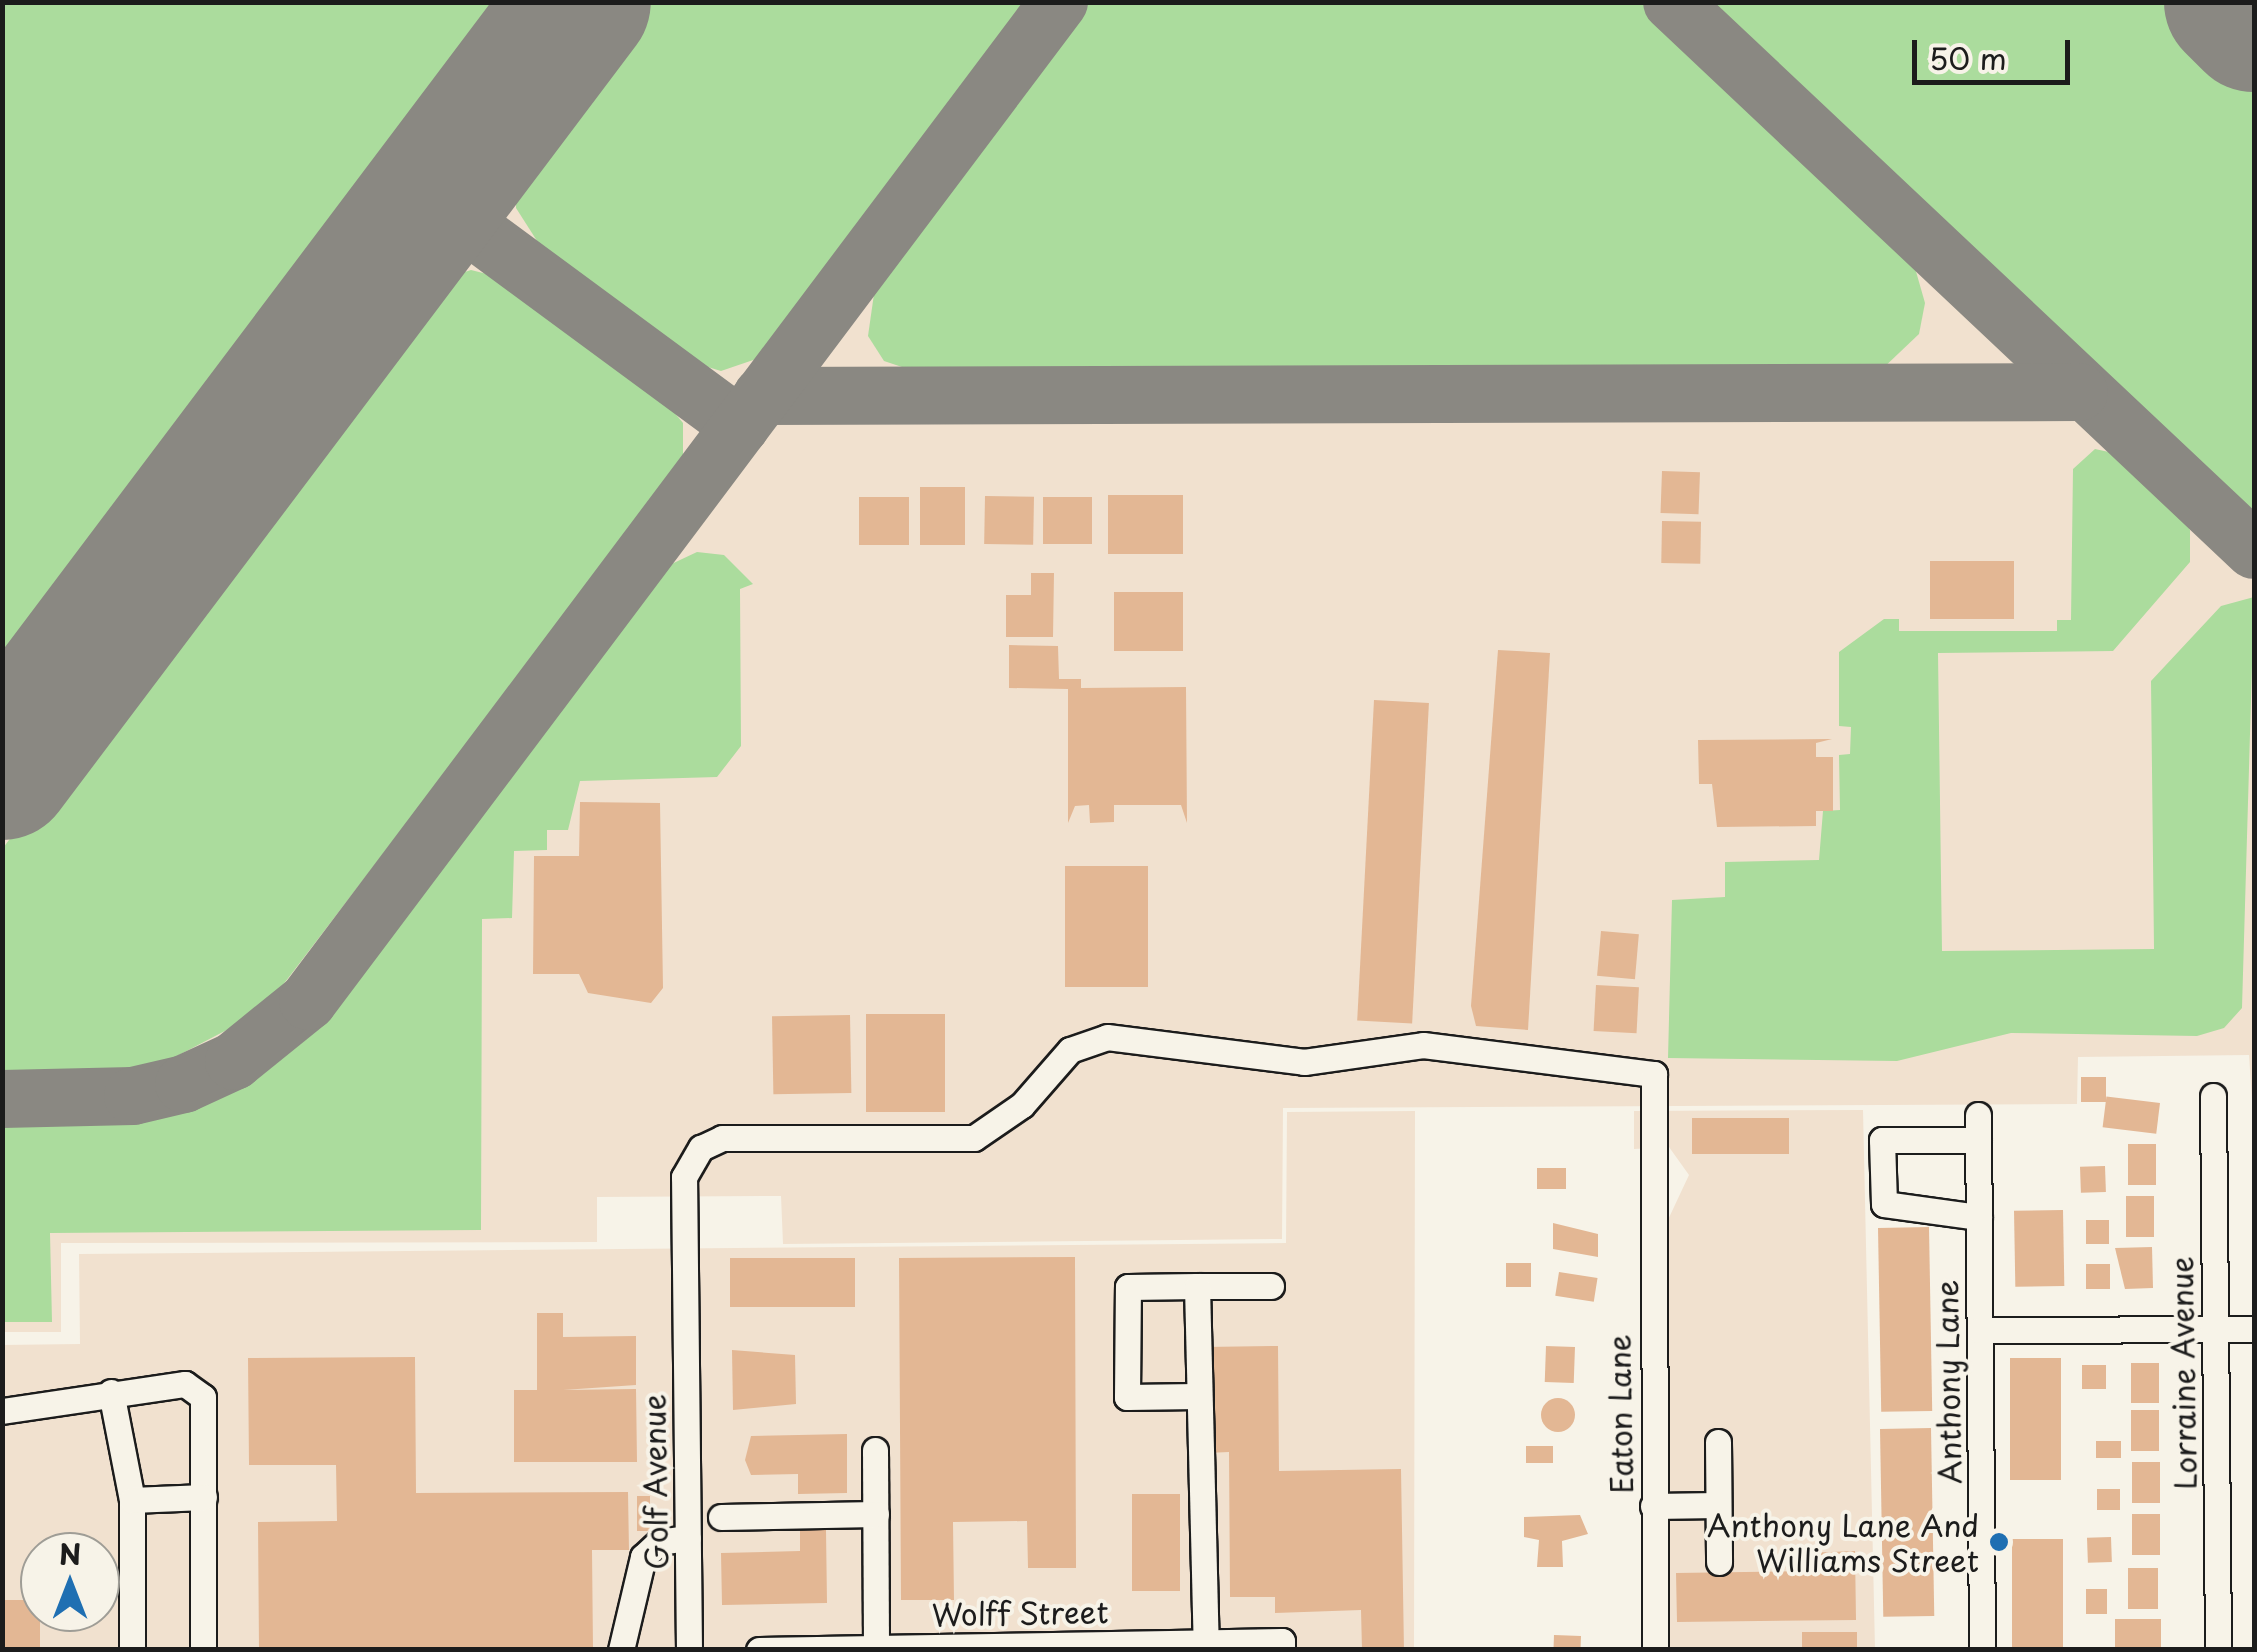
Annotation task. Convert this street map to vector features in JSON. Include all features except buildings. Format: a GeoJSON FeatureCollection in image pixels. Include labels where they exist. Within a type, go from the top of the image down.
{"type":"FeatureCollection","features":[{"type":"Feature","properties":{"kind":"street","name":"Eaton Lane"},"geometry":{"type":"LineString","coordinates":[[686,1314],[684,1177],[701,1148],[722,1138],[974,1138],[1022,1105],[1070,1050],[1107,1037],[1304,1062],[1424,1045],[1654,1074],[1650,1178],[1655,1650]]}},
{"type":"Feature","properties":{"kind":"street","name":"Lorraine Avenue"},"geometry":{"type":"LineString","coordinates":[[2213,1096],[2218,1650]]}},
{"type":"Feature","properties":{"kind":"street","name":"Anthony Lane"},"geometry":{"type":"LineString","coordinates":[[1978,1217],[1884,1204],[1882,1140],[1978,1127],[1982,1650]]}},
{"type":"Feature","properties":{"kind":"street"},"geometry":{"type":"LineString","coordinates":[[1196,1286],[1196,1396],[1206,1646]]}},
{"type":"Feature","properties":{"kind":"street"},"geometry":{"type":"LineString","coordinates":[[1196,1396],[1127,1397],[1128,1287],[1271,1286]]}},
{"type":"Feature","properties":{"kind":"street","name":"Golf Avenue"},"geometry":{"type":"LineString","coordinates":[[686,1314],[689,1650]]}},
{"type":"Feature","properties":{"kind":"street"},"geometry":{"type":"LineString","coordinates":[[1980,1330],[2254,1329]]}},
{"type":"Feature","properties":{"kind":"street"},"geometry":{"type":"LineString","coordinates":[[2,1411],[111,1392],[195,1388],[208,1411],[203,1650]]}},
{"type":"Feature","properties":{"kind":"street"},"geometry":{"type":"LineString","coordinates":[[111,1392],[132,1500],[132,1650]]}},
{"type":"Feature","properties":{"kind":"street"},"geometry":{"type":"LineString","coordinates":[[1718,1442],[1718,1562]]}},
{"type":"Feature","properties":{"kind":"street"},"geometry":{"type":"LineString","coordinates":[[875,1450],[876,1648]]}},
{"type":"Feature","properties":{"kind":"street"},"geometry":{"type":"LineString","coordinates":[[132,1500],[204,1498]]}},
{"type":"Feature","properties":{"kind":"street"},"geometry":{"type":"LineString","coordinates":[[1653,1506],[1718,1505]]}},
{"type":"Feature","properties":{"kind":"street"},"geometry":{"type":"LineString","coordinates":[[721,1517],[876,1514]]}},
{"type":"Feature","properties":{"kind":"street"},"geometry":{"type":"LineString","coordinates":[[622,1650],[643,1557],[658,1542],[688,1538]]}},
{"type":"Feature","properties":{"kind":"street","name":"Wolff Street"},"geometry":{"type":"LineString","coordinates":[[759,1650],[1282,1645]]}},
{"type":"Feature","properties":{"kind":"shaded area"},"geometry":{"type":"Polygon","coordinates":[[[3,3],[2254,3],[2254,1131],[2249,1055],[2078,1057],[2077,1104],[1283,1108],[1282,1239],[783,1244],[781,1196],[597,1197],[597,1242],[61,1243],[61,1332],[3,1332],[3,3]]]}},
{"type":"Feature","properties":{"kind":"shaded area"},"geometry":{"type":"Polygon","coordinates":[[[1863,1110],[1875,1649],[1666,1649],[1666,1224],[1689,1175],[1669,1147],[1634,1149],[1634,1111],[1863,1110]]]}},
{"type":"Feature","properties":{"kind":"shaded area"},"geometry":{"type":"Polygon","coordinates":[[[1415,1111],[1414,1649],[3,1649],[2,1345],[80,1344],[79,1254],[1286,1243],[1287,1112],[1415,1111]]]}},
{"type":"Feature","properties":{"kind":"green space"},"geometry":{"type":"Polygon","coordinates":[[[638,2],[1028,3],[762,357],[721,371],[698,364],[539,244],[516,208],[517,163],[638,2]]]}},
{"type":"Feature","properties":{"kind":"green space"},"geometry":{"type":"Polygon","coordinates":[[[1643,2],[1913,261],[1925,303],[1919,334],[1879,372],[923,374],[884,361],[868,336],[875,287],[1089,3],[1643,2]]]}},
{"type":"Feature","properties":{"kind":"green space"},"geometry":{"type":"Polygon","coordinates":[[[2,3],[518,3],[3,687],[2,3]]]}},
{"type":"Feature","properties":{"kind":"green space"},"geometry":{"type":"Polygon","coordinates":[[[1713,3],[2169,3],[2254,83],[2254,512],[1713,3]]]}},
{"type":"Feature","properties":{"kind":"green space"},"geometry":{"type":"Polygon","coordinates":[[[471,270],[503,278],[664,400],[683,423],[683,461],[263,1011],[156,1067],[3,1076],[3,848],[427,284],[471,270]]]}},
{"type":"Feature","properties":{"kind":"green space"},"geometry":{"type":"Polygon","coordinates":[[[2095,449],[2118,454],[2177,509],[2190,530],[2190,562],[2113,651],[1938,653],[1942,951],[2154,949],[2151,681],[2221,606],[2254,597],[2242,1008],[2224,1028],[2197,1036],[2011,1033],[1897,1061],[1668,1058],[1672,900],[1725,897],[1725,862],[1819,860],[1823,811],[1840,810],[1839,755],[1850,754],[1851,727],[1839,726],[1839,652],[1884,619],[1899,619],[1899,631],[2057,631],[2057,620],[2071,620],[2073,469],[2095,449]]]}},
{"type":"Feature","properties":{"kind":"green space"},"geometry":{"type":"Polygon","coordinates":[[[697,552],[724,555],[753,584],[740,589],[741,746],[717,777],[580,781],[568,830],[547,830],[547,850],[514,851],[512,918],[482,919],[481,1230],[50,1233],[52,1322],[3,1322],[3,1124],[168,1114],[271,1067],[325,1020],[663,568],[697,552]]]}},
{"type":"Feature","properties":{"kind":"taxiway"},"geometry":{"type":"LineString","coordinates":[[2,1099],[133,1096],[184,1084],[234,1061],[308,1001],[1059,2]]}},
{"type":"Feature","properties":{"kind":"taxiway"},"geometry":{"type":"LineString","coordinates":[[1672,2],[2254,550]]}},
{"type":"Feature","properties":{"kind":"taxiway"},"geometry":{"type":"LineString","coordinates":[[432,199],[740,426]]}},
{"type":"Feature","properties":{"kind":"taxiway"},"geometry":{"type":"LineString","coordinates":[[762,396],[2079,392]]}},
{"type":"Feature","properties":{"kind":"runway"},"geometry":{"type":"LineString","coordinates":[[2,769],[580,2]]}},
{"type":"Feature","properties":{"kind":"runway"},"geometry":{"type":"LineString","coordinates":[[2235,2],[2254,21]]}},
{"type":"Feature","properties":{"kind":"place","name":"Anthony Lane And Williams Street"},"geometry":{"type":"Point","coordinates":[1999,1542]}}]}
